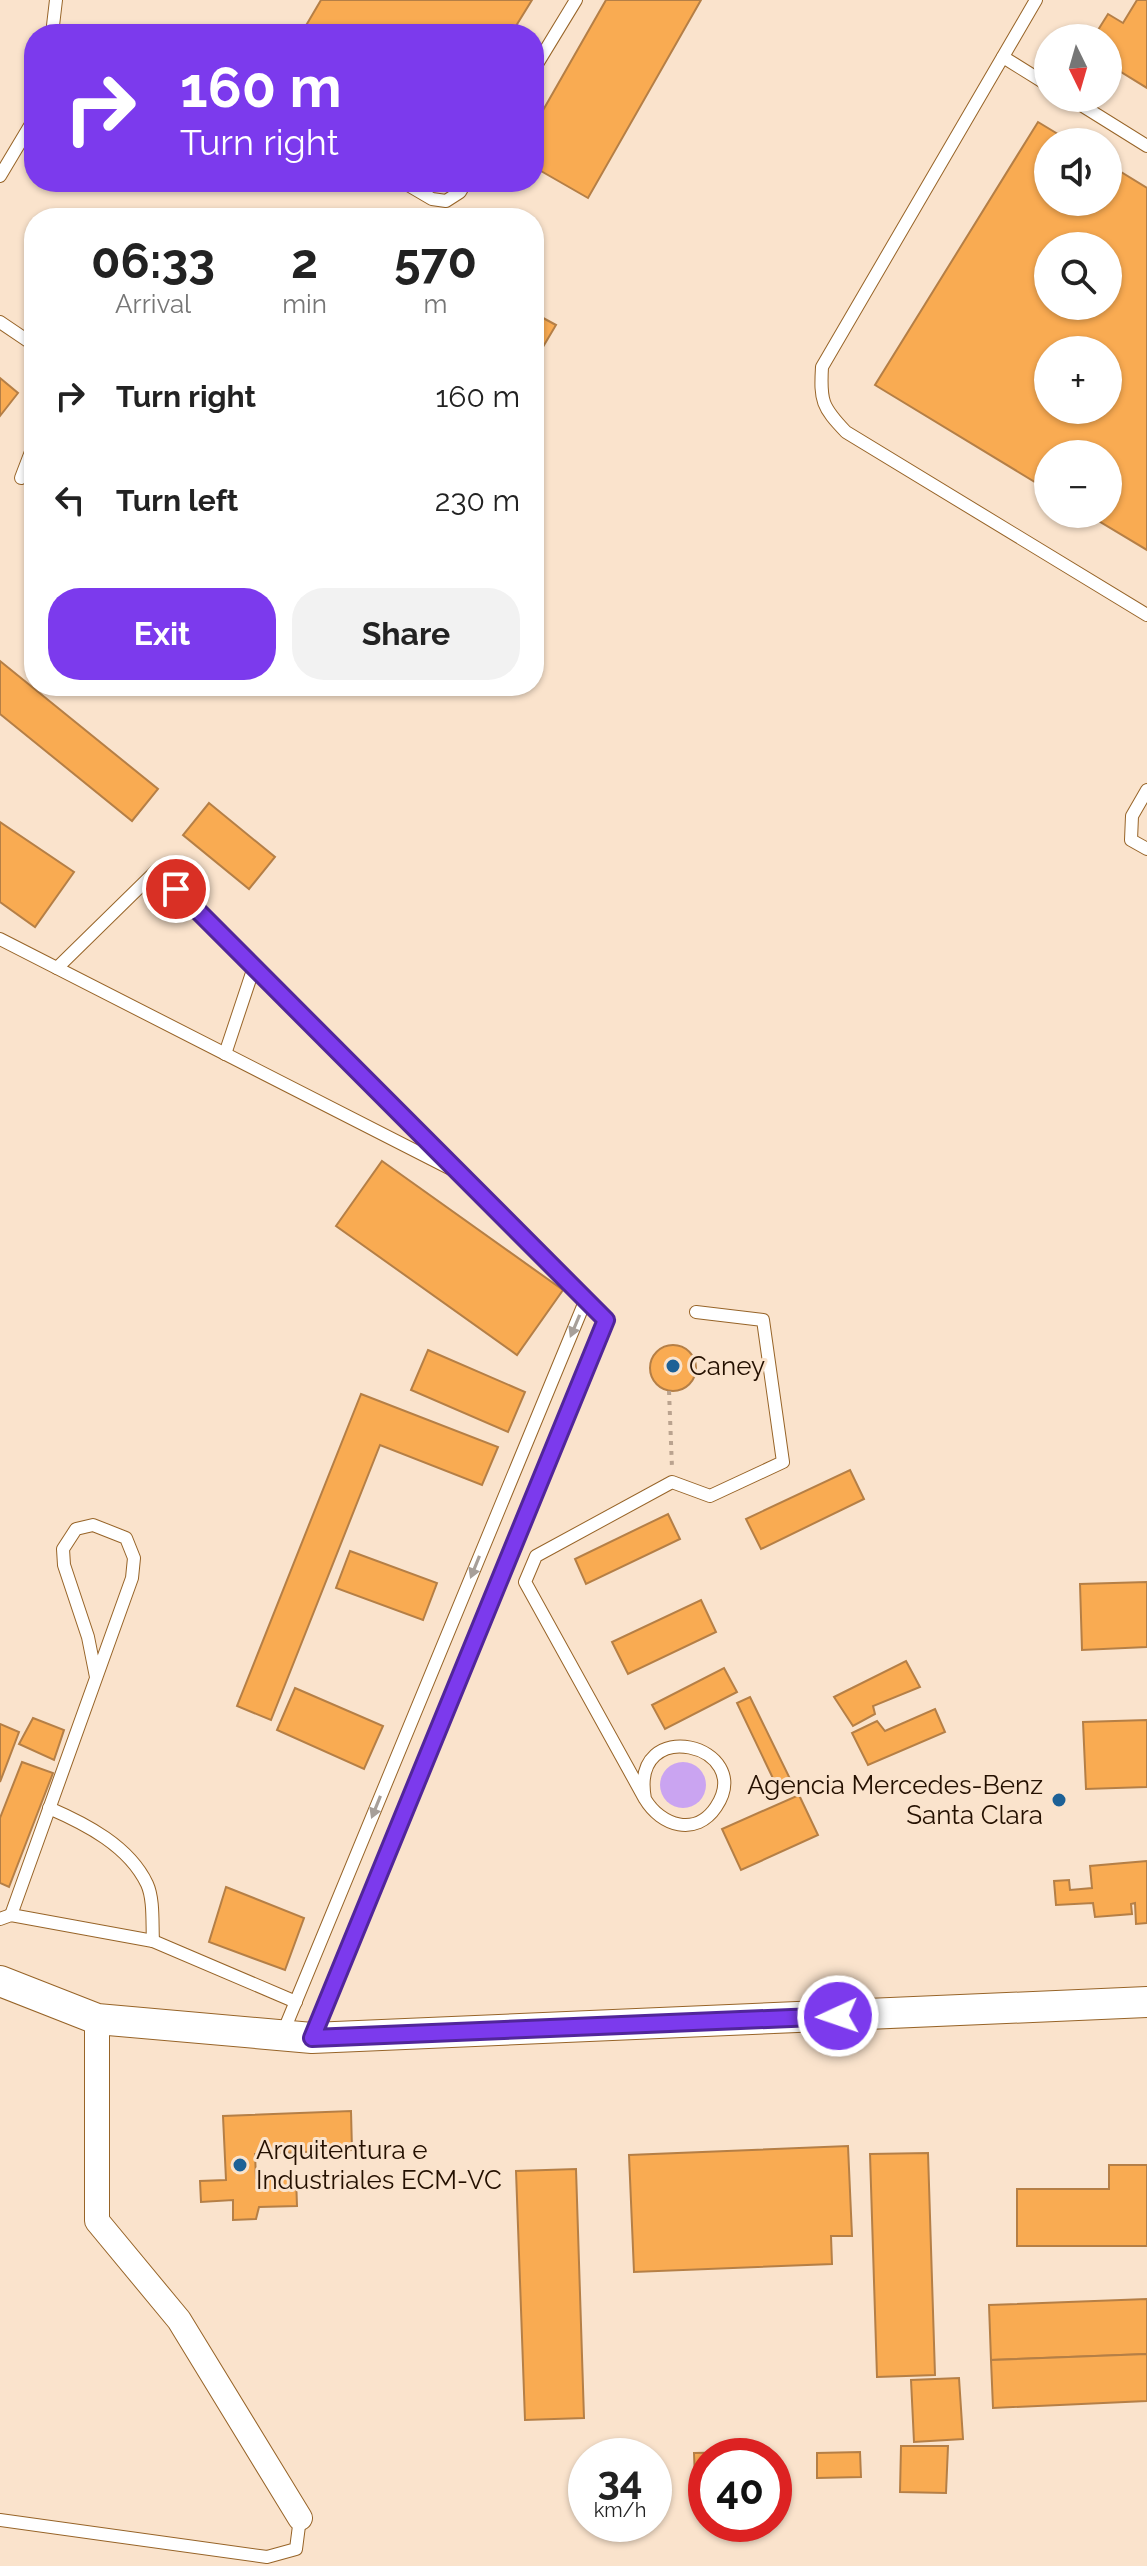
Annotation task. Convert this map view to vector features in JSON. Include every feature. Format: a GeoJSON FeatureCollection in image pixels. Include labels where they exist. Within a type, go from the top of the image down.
{"type":"FeatureCollection","features":[{"type":"Feature","properties":{"kind":"street"},"geometry":{"type":"LineString","coordinates":[[0,1981],[97,2019],[312,2038],[1147,2002]]}},
{"type":"Feature","properties":{"kind":"street"},"geometry":{"type":"LineString","coordinates":[[97,2019],[97,2221],[179,2320],[300,2518]]}},
{"type":"Feature","properties":{"kind":"lane"},"geometry":{"type":"LineString","coordinates":[[53,24],[56,0]]}},
{"type":"Feature","properties":{"kind":"lane"},"geometry":{"type":"LineString","coordinates":[[544,53],[576,0]]}},
{"type":"Feature","properties":{"kind":"lane"},"geometry":{"type":"LineString","coordinates":[[1036,0],[822,367],[820,394],[829,415],[846,432],[1147,615]]}},
{"type":"Feature","properties":{"kind":"lane"},"geometry":{"type":"LineString","coordinates":[[1003,57],[1034,76]]}},
{"type":"Feature","properties":{"kind":"lane"},"geometry":{"type":"LineString","coordinates":[[1092,112],[1147,146]]}},
{"type":"Feature","properties":{"kind":"lane"},"geometry":{"type":"LineString","coordinates":[[0,176],[24,136]]}},
{"type":"Feature","properties":{"kind":"lane"},"geometry":{"type":"LineString","coordinates":[[420,192],[432,199],[446,201],[460,192]]}},
{"type":"Feature","properties":{"kind":"lane"},"geometry":{"type":"LineString","coordinates":[[0,322],[24,338]]}},
{"type":"Feature","properties":{"kind":"lane"},"geometry":{"type":"LineString","coordinates":[[21,478],[24,470]]}},
{"type":"Feature","properties":{"kind":"lane"},"geometry":{"type":"LineString","coordinates":[[1147,790],[1132,816],[1131,840],[1147,849]]}},
{"type":"Feature","properties":{"kind":"lane"},"geometry":{"type":"LineString","coordinates":[[57,968],[157,870],[606,1320],[312,2038]]}},
{"type":"Feature","properties":{"kind":"lane"},"geometry":{"type":"LineString","coordinates":[[0,939],[461,1174]]}},
{"type":"Feature","properties":{"kind":"lane"},"geometry":{"type":"LineString","coordinates":[[225,1054],[254,967]]}},
{"type":"Feature","properties":{"kind":"lane"},"geometry":{"type":"LineString","coordinates":[[281,2037],[586,1299]]}},
{"type":"Feature","properties":{"kind":"lane"},"geometry":{"type":"LineString","coordinates":[[645,1799],[645,1772],[651,1760],[661,1751],[673,1746],[700,1748],[719,1767],[723,1792],[710,1815],[699,1822],[673,1824],[661,1819],[645,1799],[525,1582],[536,1556],[672,1482],[710,1496],[783,1462],[763,1320],[696,1312]]}},
{"type":"Feature","properties":{"kind":"lane"},"geometry":{"type":"LineString","coordinates":[[96,1677],[88,1637],[64,1565],[63,1549],[76,1529],[93,1525],[126,1538],[134,1558],[132,1578],[49,1808],[6,1917],[153,1941],[296,2002]]}},
{"type":"Feature","properties":{"kind":"lane"},"geometry":{"type":"LineString","coordinates":[[49,1808],[74,1818],[125,1852],[148,1886],[153,1941]]}},
{"type":"Feature","properties":{"kind":"lane"},"geometry":{"type":"LineString","coordinates":[[0,2520],[267,2557],[296,2549],[300,2518]]}},
{"type":"Feature","properties":{"kind":"path"},"geometry":{"type":"LineString","coordinates":[[669,1391],[672,1482]]}},
{"type":"Feature","properties":{"kind":"shaded area"},"geometry":{"type":"Polygon","coordinates":[[[683,1762],[699,1769],[706,1785],[699,1801],[683,1808],[667,1801],[660,1785],[667,1769],[683,1762]]]}},
{"type":"Feature","properties":{"kind":"building"},"geometry":{"type":"Polygon","coordinates":[[[321,0],[532,0],[517,24],[307,24],[321,0]]]}},
{"type":"Feature","properties":{"kind":"building"},"geometry":{"type":"Polygon","coordinates":[[[606,0],[701,0],[588,198],[544,173],[544,108],[606,0]]]}},
{"type":"Feature","properties":{"kind":"building"},"geometry":{"type":"Polygon","coordinates":[[[1137,0],[1147,0],[1147,88],[1122,73],[1122,24],[1102,24],[1108,14],[1123,23],[1137,0]]]}},
{"type":"Feature","properties":{"kind":"building"},"geometry":{"type":"Polygon","coordinates":[[[1038,122],[1048,128],[1034,128],[1038,122]]]}},
{"type":"Feature","properties":{"kind":"building"},"geometry":{"type":"Polygon","coordinates":[[[1034,128],[1034,216],[1122,216],[1122,173],[1147,188],[1147,550],[1110,528],[1122,528],[1122,440],[1034,440],[1034,482],[875,385],[1034,128]]]}},
{"type":"Feature","properties":{"kind":"building"},"geometry":{"type":"Polygon","coordinates":[[[544,318],[556,325],[544,345],[544,318]]]}},
{"type":"Feature","properties":{"kind":"building"},"geometry":{"type":"Polygon","coordinates":[[[0,378],[18,393],[0,416],[0,378]]]}},
{"type":"Feature","properties":{"kind":"building"},"geometry":{"type":"Polygon","coordinates":[[[0,661],[24,680],[24,696],[43,696],[158,789],[132,821],[0,714],[0,661]]]}},
{"type":"Feature","properties":{"kind":"building"},"geometry":{"type":"Polygon","coordinates":[[[209,803],[275,857],[249,889],[183,835],[209,803]]]}},
{"type":"Feature","properties":{"kind":"building"},"geometry":{"type":"Polygon","coordinates":[[[0,822],[74,872],[35,927],[0,902],[0,822]]]}},
{"type":"Feature","properties":{"kind":"building"},"geometry":{"type":"Polygon","coordinates":[[[382,1161],[563,1290],[517,1355],[336,1226],[382,1161]]]}},
{"type":"Feature","properties":{"kind":"building","name":"Caney"},"geometry":{"type":"Polygon","coordinates":[[[673,1345],[689,1352],[696,1368],[689,1384],[673,1391],[657,1384],[650,1368],[657,1352],[673,1345]]]}},
{"type":"Feature","properties":{"kind":"building"},"geometry":{"type":"Polygon","coordinates":[[[428,1350],[525,1392],[508,1432],[411,1390],[428,1350]]]}},
{"type":"Feature","properties":{"kind":"building"},"geometry":{"type":"Polygon","coordinates":[[[361,1394],[498,1447],[482,1485],[380,1445],[271,1720],[237,1706],[361,1394]]]}},
{"type":"Feature","properties":{"kind":"building"},"geometry":{"type":"Polygon","coordinates":[[[850,1470],[864,1499],[761,1549],[746,1519],[850,1470]]]}},
{"type":"Feature","properties":{"kind":"building"},"geometry":{"type":"Polygon","coordinates":[[[668,1514],[680,1539],[586,1584],[575,1559],[668,1514]]]}},
{"type":"Feature","properties":{"kind":"building"},"geometry":{"type":"Polygon","coordinates":[[[350,1551],[437,1583],[423,1620],[336,1588],[350,1551]]]}},
{"type":"Feature","properties":{"kind":"building"},"geometry":{"type":"Polygon","coordinates":[[[1147,1582],[1147,1647],[1082,1650],[1080,1584],[1147,1582]]]}},
{"type":"Feature","properties":{"kind":"building"},"geometry":{"type":"Polygon","coordinates":[[[701,1600],[716,1632],[628,1674],[612,1642],[701,1600]]]}},
{"type":"Feature","properties":{"kind":"building"},"geometry":{"type":"Polygon","coordinates":[[[906,1661],[920,1687],[873,1706],[875,1714],[853,1726],[834,1697],[906,1661]]]}},
{"type":"Feature","properties":{"kind":"building"},"geometry":{"type":"Polygon","coordinates":[[[724,1668],[737,1692],[665,1729],[652,1705],[724,1668]]]}},
{"type":"Feature","properties":{"kind":"building"},"geometry":{"type":"Polygon","coordinates":[[[295,1688],[383,1726],[364,1769],[277,1730],[295,1688]]]}},
{"type":"Feature","properties":{"kind":"building"},"geometry":{"type":"Polygon","coordinates":[[[750,1697],[794,1787],[780,1793],[737,1703],[750,1697]]]}},
{"type":"Feature","properties":{"kind":"building"},"geometry":{"type":"Polygon","coordinates":[[[935,1709],[945,1732],[868,1765],[852,1733],[877,1721],[885,1731],[935,1709]]]}},
{"type":"Feature","properties":{"kind":"building"},"geometry":{"type":"Polygon","coordinates":[[[33,1718],[64,1730],[54,1760],[19,1744],[33,1718]]]}},
{"type":"Feature","properties":{"kind":"building"},"geometry":{"type":"Polygon","coordinates":[[[1147,1720],[1147,1787],[1086,1789],[1083,1722],[1147,1720]]]}},
{"type":"Feature","properties":{"kind":"building"},"geometry":{"type":"Polygon","coordinates":[[[0,1724],[19,1732],[0,1782],[0,1724]]]}},
{"type":"Feature","properties":{"kind":"building"},"geometry":{"type":"Polygon","coordinates":[[[22,1762],[53,1773],[9,1887],[0,1883],[0,1818],[22,1762]]]}},
{"type":"Feature","properties":{"kind":"building"},"geometry":{"type":"Polygon","coordinates":[[[799,1795],[818,1835],[741,1870],[722,1829],[799,1795]]]}},
{"type":"Feature","properties":{"kind":"building"},"geometry":{"type":"Polygon","coordinates":[[[1147,1861],[1147,1923],[1136,1924],[1135,1903],[1131,1904],[1132,1914],[1095,1917],[1093,1903],[1056,1905],[1054,1881],[1069,1880],[1070,1890],[1092,1888],[1090,1866],[1147,1861]]]}},
{"type":"Feature","properties":{"kind":"building"},"geometry":{"type":"Polygon","coordinates":[[[226,1887],[304,1918],[285,1970],[209,1942],[226,1887]]]}},
{"type":"Feature","properties":{"kind":"building","name":"Arquitentura e Industriales ECM-VC"},"geometry":{"type":"Polygon","coordinates":[[[351,2111],[352,2150],[255,2154],[256,2178],[296,2177],[297,2206],[259,2207],[256,2219],[233,2220],[233,2200],[201,2202],[200,2181],[226,2180],[223,2116],[351,2111]]]}},
{"type":"Feature","properties":{"kind":"building"},"geometry":{"type":"Polygon","coordinates":[[[848,2146],[852,2236],[831,2236],[832,2264],[634,2272],[629,2155],[848,2146]]]}},
{"type":"Feature","properties":{"kind":"building"},"geometry":{"type":"Polygon","coordinates":[[[928,2153],[935,2375],[877,2377],[870,2154],[928,2153]]]}},
{"type":"Feature","properties":{"kind":"building"},"geometry":{"type":"Polygon","coordinates":[[[1109,2165],[1147,2165],[1147,2246],[1017,2246],[1017,2189],[1109,2189],[1109,2165]]]}},
{"type":"Feature","properties":{"kind":"building"},"geometry":{"type":"Polygon","coordinates":[[[576,2169],[584,2418],[525,2420],[516,2171],[576,2169]]]}},
{"type":"Feature","properties":{"kind":"building"},"geometry":{"type":"Polygon","coordinates":[[[1147,2299],[1147,2354],[991,2360],[989,2305],[1147,2299]]]}},
{"type":"Feature","properties":{"kind":"building"},"geometry":{"type":"Polygon","coordinates":[[[1147,2354],[1147,2401],[993,2408],[991,2360],[1147,2354]]]}},
{"type":"Feature","properties":{"kind":"building"},"geometry":{"type":"Polygon","coordinates":[[[959,2378],[963,2439],[914,2442],[911,2380],[959,2378]]]}},
{"type":"Feature","properties":{"kind":"building"},"geometry":{"type":"Polygon","coordinates":[[[901,2446],[948,2446],[946,2493],[900,2492],[901,2446]]]}},
{"type":"Feature","properties":{"kind":"building"},"geometry":{"type":"Polygon","coordinates":[[[860,2452],[861,2477],[817,2478],[817,2453],[860,2452]]]}},
{"type":"Feature","properties":{"kind":"place","name":"Caney"},"geometry":{"type":"Point","coordinates":[673,1366]}},
{"type":"Feature","properties":{"kind":"place","name":"Agencia Mercedes-Benz Santa Clara"},"geometry":{"type":"Point","coordinates":[1059,1800]}},
{"type":"Feature","properties":{"kind":"place","name":"Arquitentura e Industriales ECM-VC"},"geometry":{"type":"Point","coordinates":[240,2165]}},
{"type":"Feature","properties":{"kind":"route"},"geometry":{"type":"LineString","coordinates":[[176,889],[606,1320],[312,2038],[838,2016]]}}]}
